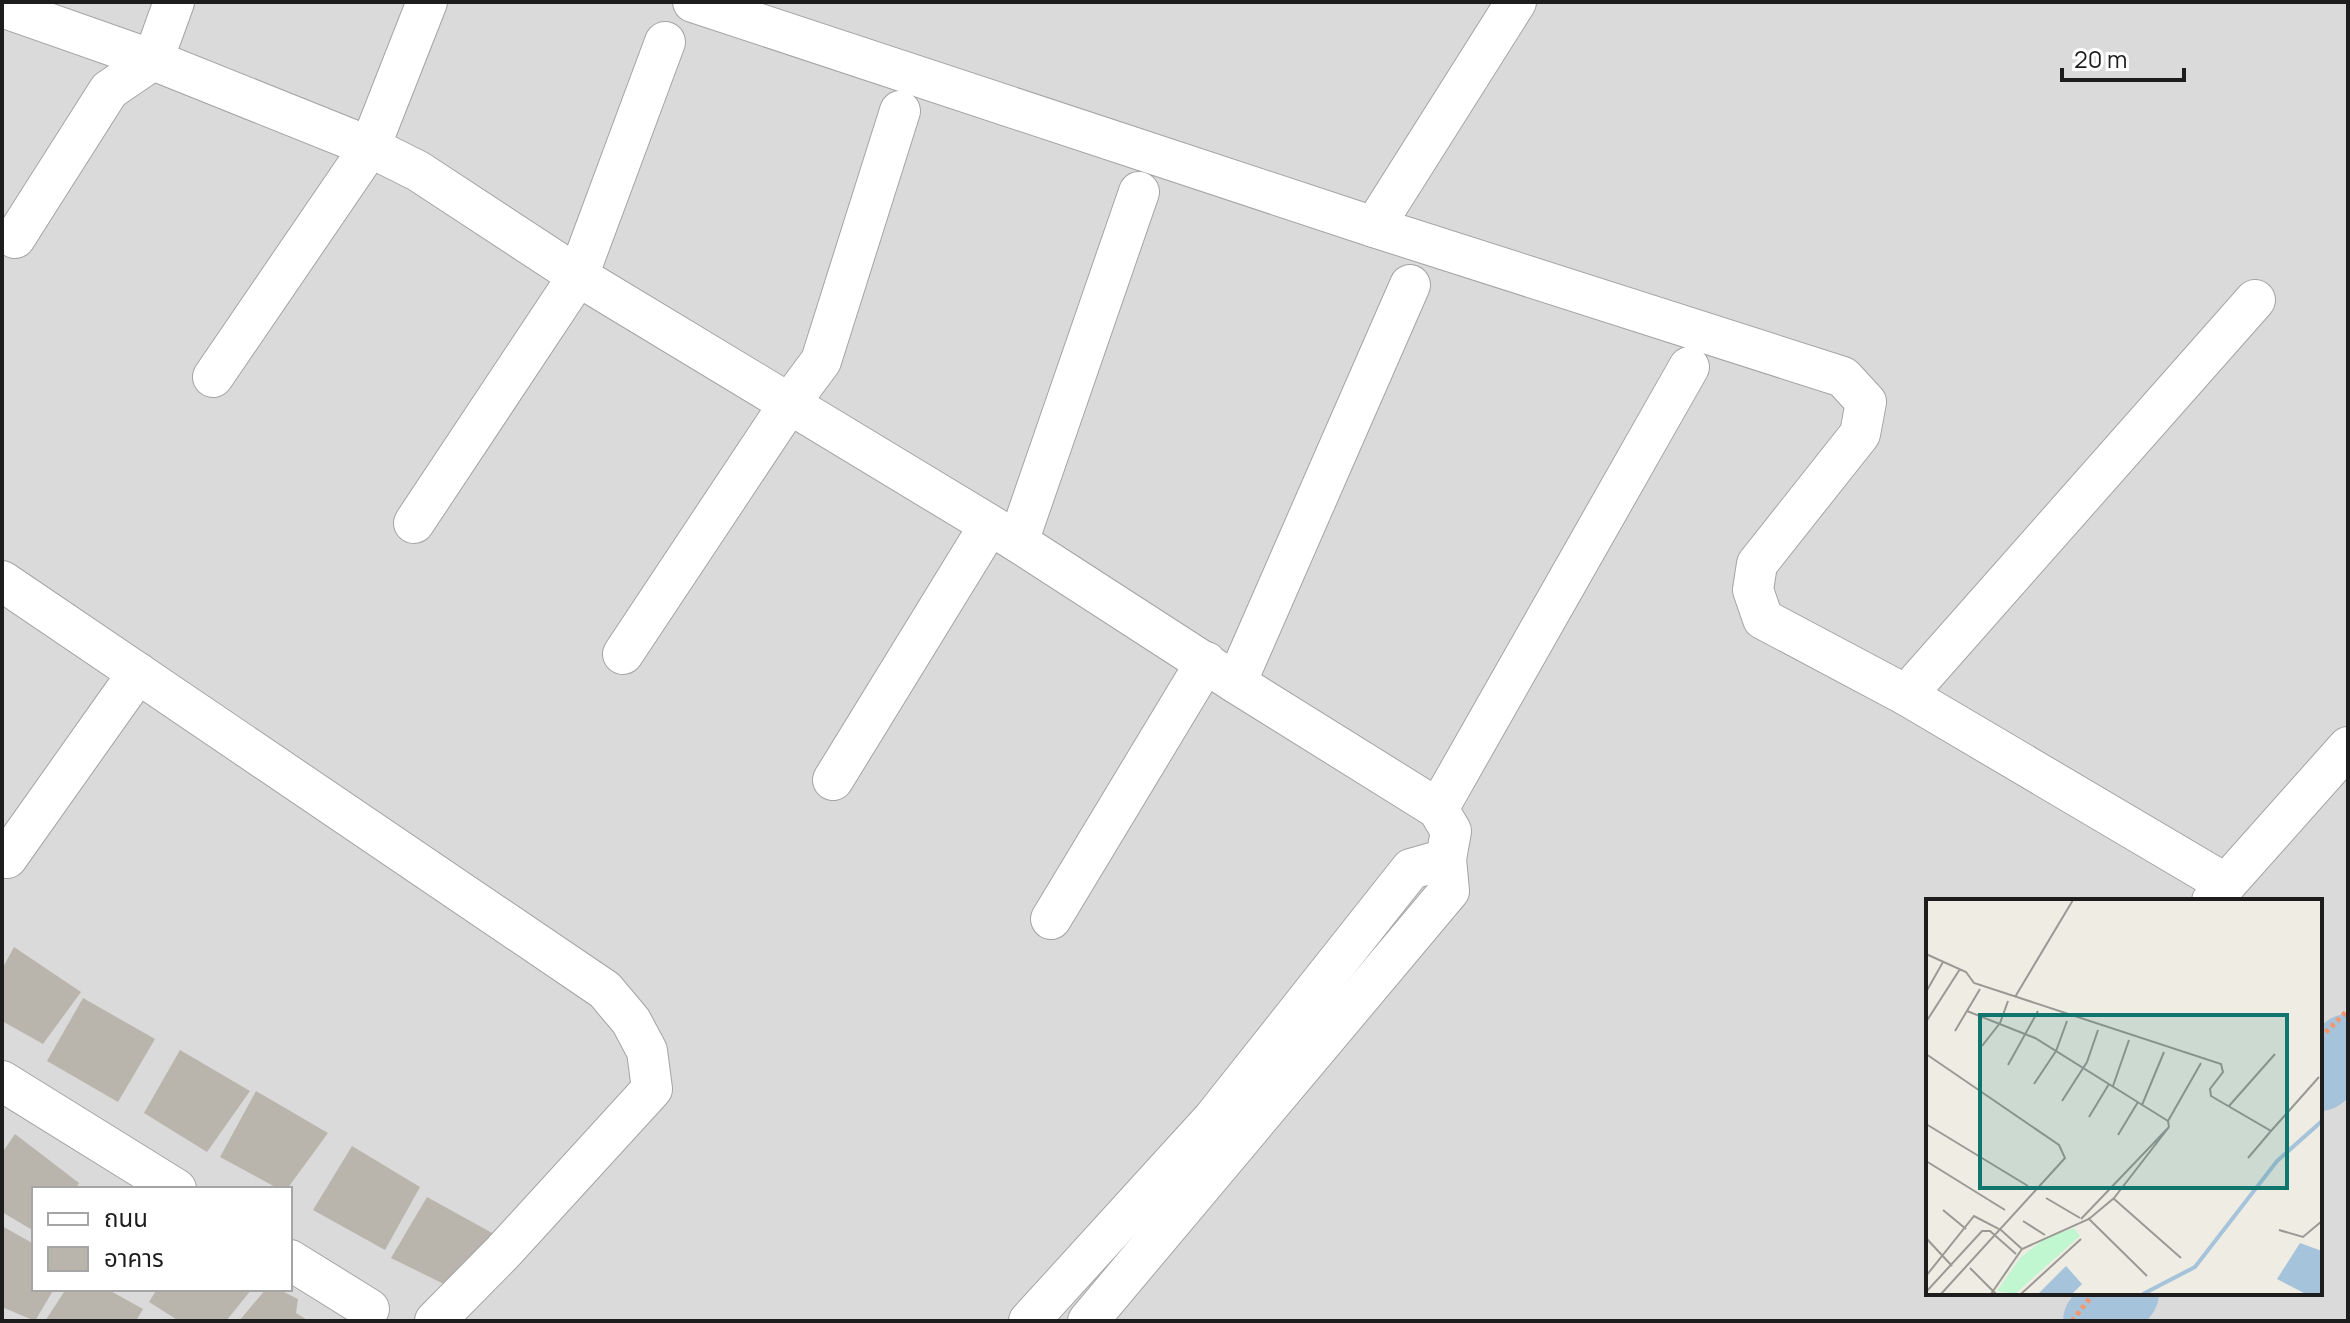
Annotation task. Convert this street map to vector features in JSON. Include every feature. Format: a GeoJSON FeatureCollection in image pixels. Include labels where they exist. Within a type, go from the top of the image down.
{"type":"FeatureCollection","features":[{"type":"Feature","properties":{"kind":"street"},"geometry":{"type":"LineString","coordinates":[[15,238],[109,90],[153,60],[174,2]]}},
{"type":"Feature","properties":{"kind":"street"},"geometry":{"type":"LineString","coordinates":[[213,377],[370,147],[427,2]]}},
{"type":"Feature","properties":{"kind":"street"},"geometry":{"type":"LineString","coordinates":[[693,2],[1374,227],[1843,377],[1866,402],[1860,434],[1757,564],[1753,590],[1763,619],[1906,695],[2219,893],[2348,747]]}},
{"type":"Feature","properties":{"kind":"street"},"geometry":{"type":"LineString","coordinates":[[1374,227],[1516,2]]}},
{"type":"Feature","properties":{"kind":"street"},"geometry":{"type":"LineString","coordinates":[[2,7],[153,60],[370,147],[418,171],[578,276],[1004,534],[1438,809],[1451,831],[1446,859],[1449,891],[1088,1321]]}},
{"type":"Feature","properties":{"kind":"street"},"geometry":{"type":"LineString","coordinates":[[414,523],[578,276],[665,42]]}},
{"type":"Feature","properties":{"kind":"street"},"geometry":{"type":"LineString","coordinates":[[623,654],[789,404],[821,361],[900,111]]}},
{"type":"Feature","properties":{"kind":"street"},"geometry":{"type":"LineString","coordinates":[[833,780],[1004,534],[1139,192]]}},
{"type":"Feature","properties":{"kind":"street"},"geometry":{"type":"LineString","coordinates":[[1051,919],[1221,672],[1410,285]]}},
{"type":"Feature","properties":{"kind":"street"},"geometry":{"type":"LineString","coordinates":[[1906,695],[2255,300]]}},
{"type":"Feature","properties":{"kind":"street"},"geometry":{"type":"LineString","coordinates":[[1438,809],[1689,367]]}},
{"type":"Feature","properties":{"kind":"street"},"geometry":{"type":"LineString","coordinates":[[2,581],[605,990],[631,1021],[647,1051],[652,1089],[503,1252],[435,1321]]}},
{"type":"Feature","properties":{"kind":"street"},"geometry":{"type":"LineString","coordinates":[[7,858],[138,673]]}},
{"type":"Feature","properties":{"kind":"street"},"geometry":{"type":"LineString","coordinates":[[1029,1321],[1213,1119],[1411,869],[1446,859]]}},
{"type":"Feature","properties":{"kind":"street"},"geometry":{"type":"LineString","coordinates":[[2,1081],[173,1187]]}},
{"type":"Feature","properties":{"kind":"street"},"geometry":{"type":"LineString","coordinates":[[292,1261],[369,1309]]}},
{"type":"Feature","properties":{"kind":"path"},"geometry":{"type":"LineString","coordinates":[[2322,1036],[2348,1010]]}},
{"type":"Feature","properties":{"kind":"path"},"geometry":{"type":"LineString","coordinates":[[2072,1321],[2092,1295]]}},
{"type":"Feature","properties":{"kind":"shaded area"},"geometry":{"type":"Polygon","coordinates":[[[2,2],[2348,2],[2348,1321],[2,1321],[2,2]]]}},
{"type":"Feature","properties":{"kind":"building"},"geometry":{"type":"Polygon","coordinates":[[[14,947],[81,992],[43,1044],[2,1021],[2,969],[14,947]]]}},
{"type":"Feature","properties":{"kind":"building"},"geometry":{"type":"Polygon","coordinates":[[[83,998],[155,1039],[118,1102],[47,1061],[83,998]]]}},
{"type":"Feature","properties":{"kind":"building"},"geometry":{"type":"Polygon","coordinates":[[[180,1050],[250,1091],[207,1152],[144,1113],[180,1050]]]}},
{"type":"Feature","properties":{"kind":"building"},"geometry":{"type":"Polygon","coordinates":[[[256,1091],[328,1133],[288,1187],[275,1187],[220,1157],[256,1091]]]}},
{"type":"Feature","properties":{"kind":"building"},"geometry":{"type":"Polygon","coordinates":[[[15,1134],[79,1183],[77,1187],[32,1187],[32,1230],[2,1212],[2,1153],[15,1134]]]}},
{"type":"Feature","properties":{"kind":"building"},"geometry":{"type":"Polygon","coordinates":[[[352,1146],[420,1187],[385,1250],[313,1210],[352,1146]]]}},
{"type":"Feature","properties":{"kind":"building"},"geometry":{"type":"Polygon","coordinates":[[[427,1197],[494,1234],[460,1292],[391,1258],[427,1197]]]}},
{"type":"Feature","properties":{"kind":"building"},"geometry":{"type":"Polygon","coordinates":[[[2,1226],[32,1243],[32,1291],[53,1291],[35,1321],[2,1307],[2,1226]]]}},
{"type":"Feature","properties":{"kind":"building"},"geometry":{"type":"Polygon","coordinates":[[[65,1291],[111,1291],[143,1309],[136,1321],[45,1321],[65,1291]]]}},
{"type":"Feature","properties":{"kind":"building"},"geometry":{"type":"Polygon","coordinates":[[[156,1291],[250,1291],[226,1321],[179,1321],[149,1302],[156,1291]]]}},
{"type":"Feature","properties":{"kind":"building"},"geometry":{"type":"Polygon","coordinates":[[[264,1291],[282,1291],[298,1299],[296,1313],[309,1321],[239,1321],[264,1291]]]}},
{"type":"Feature","properties":{"kind":"waterway"},"geometry":{"type":"LineString","coordinates":[[2322,1073],[2348,1050]]}},
{"type":"Feature","properties":{"kind":"waterway"},"geometry":{"type":"LineString","coordinates":[[2099,1321],[2121,1295]]}}]}
